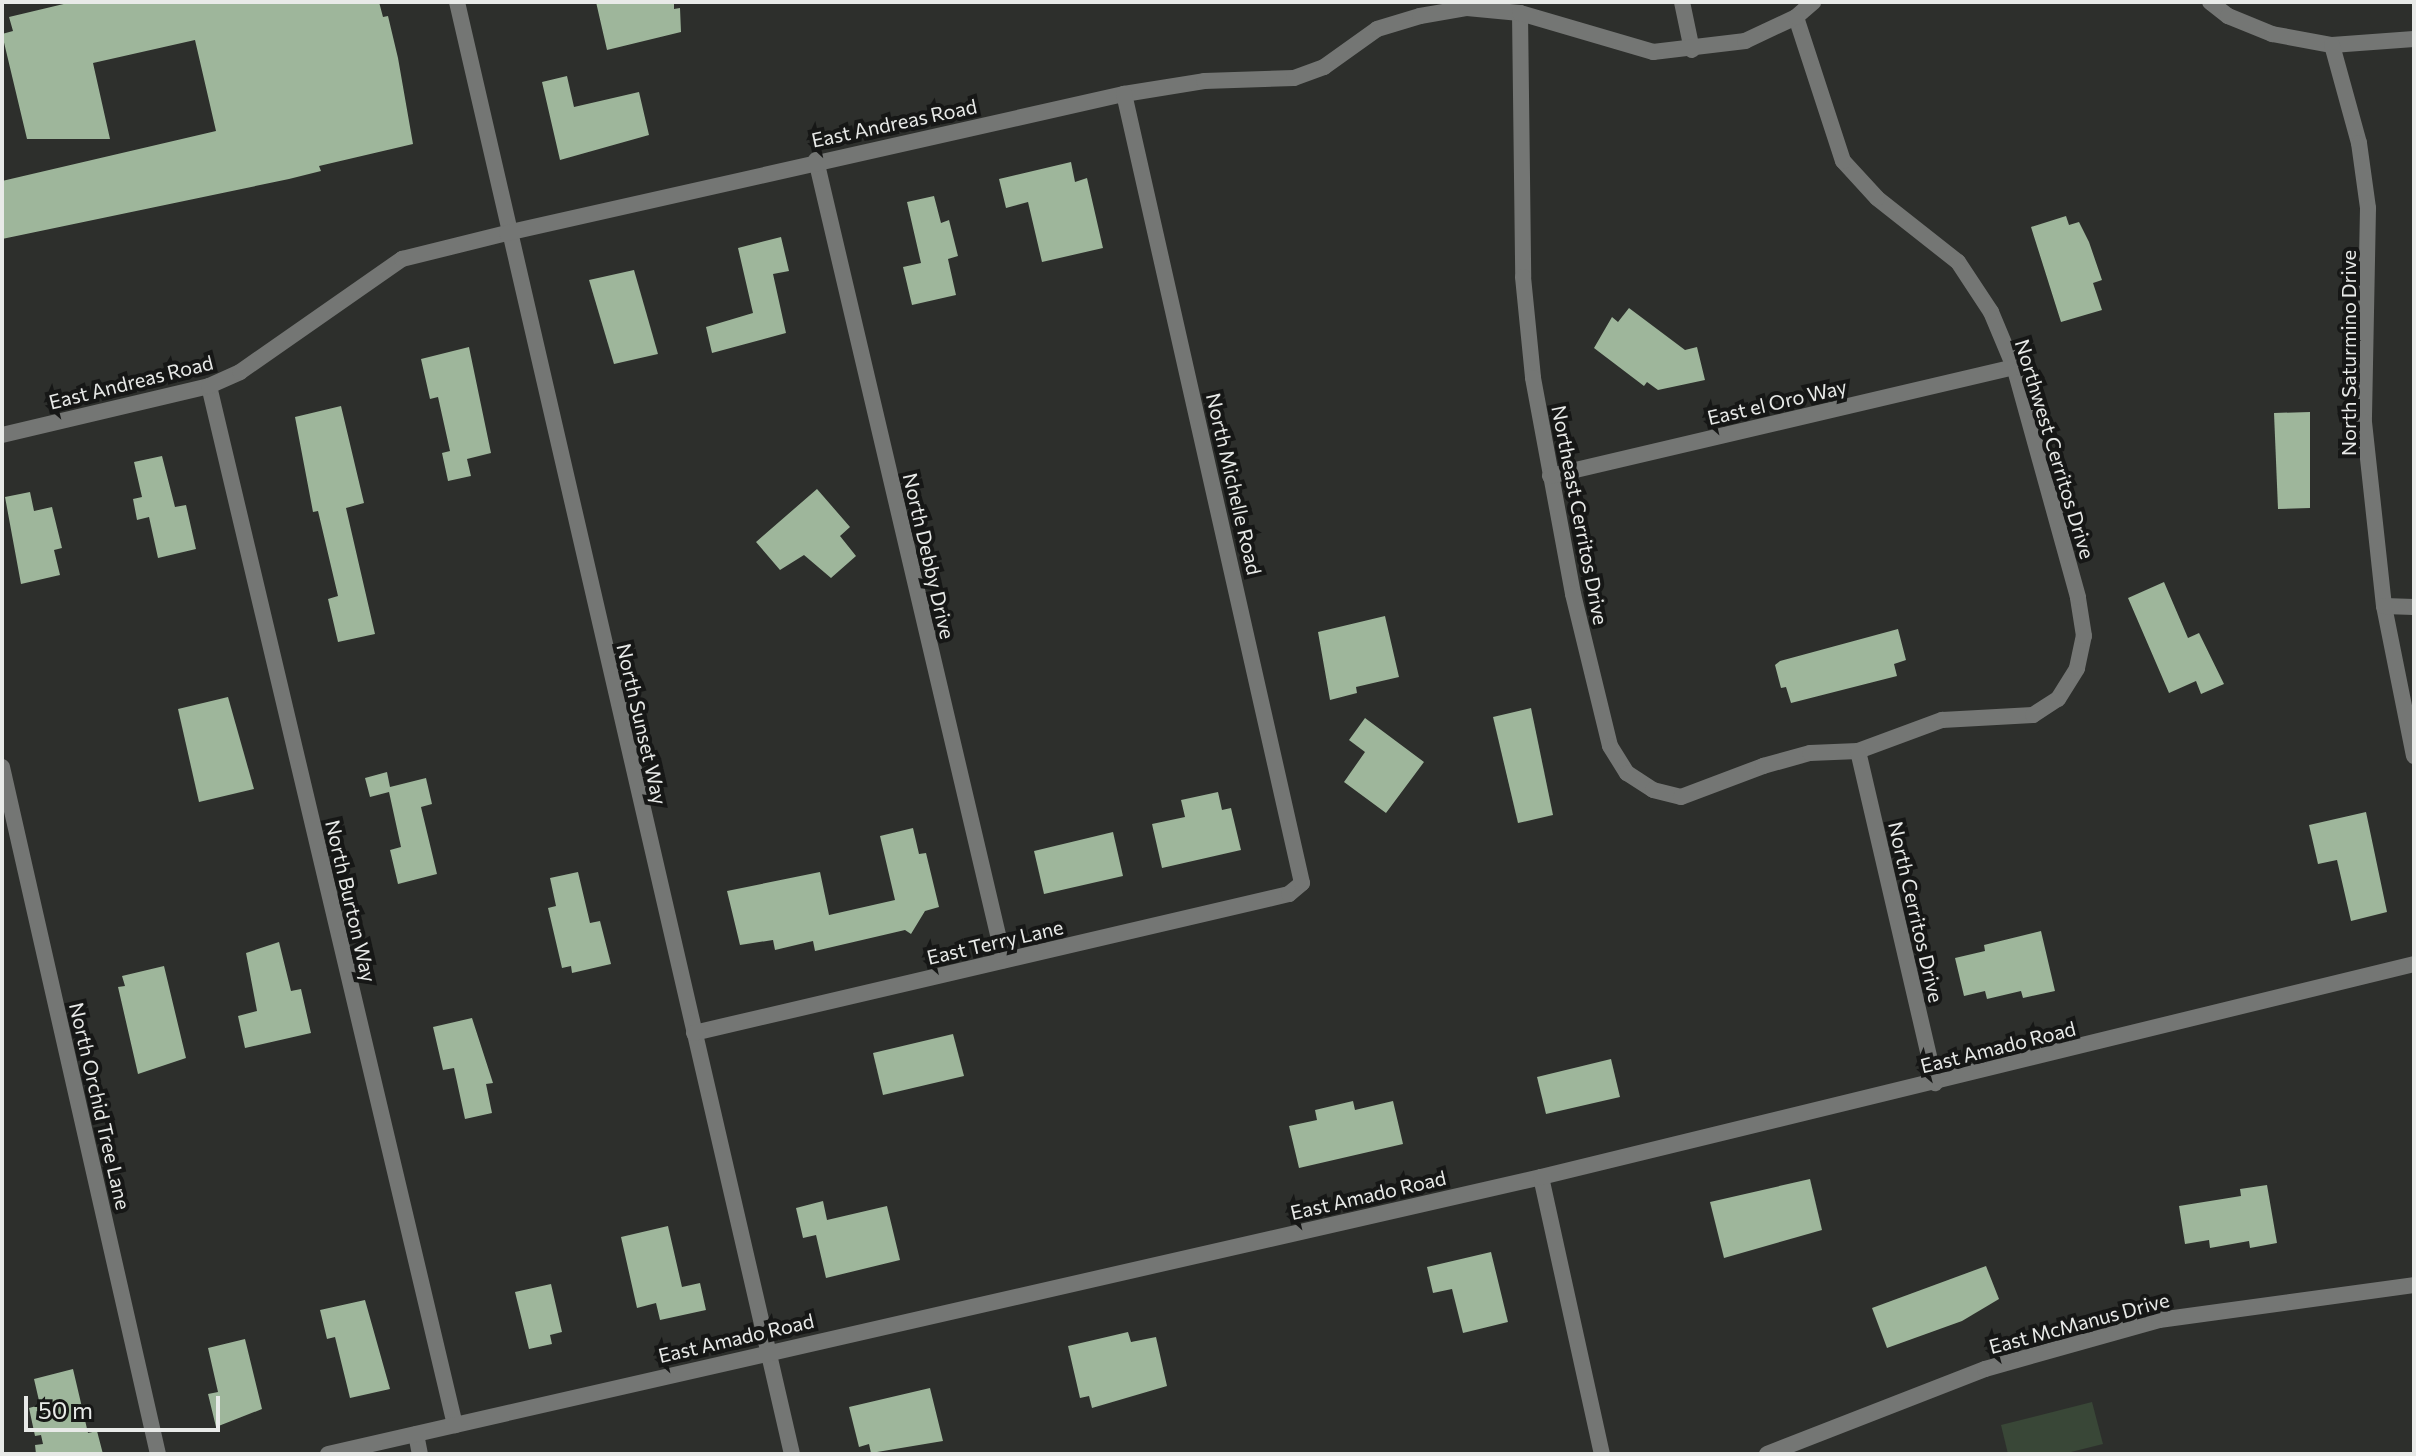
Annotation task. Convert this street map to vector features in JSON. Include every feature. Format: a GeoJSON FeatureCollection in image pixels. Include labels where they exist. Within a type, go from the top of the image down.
{"type":"FeatureCollection","features":[{"type":"Feature","properties":{"kind":"street","name":"North Sunset Way"},"geometry":{"type":"LineString","coordinates":[[457,2],[507,233],[792,1454]]}},
{"type":"Feature","properties":{"kind":"street"},"geometry":{"type":"LineString","coordinates":[[1682,2],[1692,50]]}},
{"type":"Feature","properties":{"kind":"street","name":"East Andreas Road"},"geometry":{"type":"LineString","coordinates":[[2,435],[209,386],[240,372],[402,259],[507,233],[816,160],[1124,94],[1204,81],[1294,78],[1324,67],[1377,29],[1420,16],[1467,8],[1520,13],[1653,52],[1692,50],[1745,41],[1796,17],[1813,2]]}},
{"type":"Feature","properties":{"kind":"street"},"geometry":{"type":"LineString","coordinates":[[2210,2],[2228,16],[2272,34],[2332,45],[2414,39]]}},
{"type":"Feature","properties":{"kind":"street","name":"Northeast Cerritos Drive"},"geometry":{"type":"LineString","coordinates":[[1520,13],[1523,277],[1550,476],[1610,746],[1627,773],[1653,790],[1681,797],[1810,753],[1858,751]]}},
{"type":"Feature","properties":{"kind":"street","name":"Northwest Cerritos Drive"},"geometry":{"type":"LineString","coordinates":[[1796,17],[1843,161],[1877,198],[1958,262],[1991,312],[2014,367],[2078,597],[2084,636],[2077,668],[2058,699],[2033,715],[1942,720],[1858,751]]}},
{"type":"Feature","properties":{"kind":"street","name":"North Saturmino Drive"},"geometry":{"type":"LineString","coordinates":[[2332,45],[2359,143],[2368,208],[2364,422],[2384,606],[2414,756]]}},
{"type":"Feature","properties":{"kind":"street","name":"North Michelle Road"},"geometry":{"type":"LineString","coordinates":[[1124,94],[1302,883]]}},
{"type":"Feature","properties":{"kind":"street","name":"North Debby Drive"},"geometry":{"type":"LineString","coordinates":[[816,160],[1004,960]]}},
{"type":"Feature","properties":{"kind":"street","name":"East el Oro Way"},"geometry":{"type":"LineString","coordinates":[[1550,476],[2014,367]]}},
{"type":"Feature","properties":{"kind":"street","name":"North Burton Way"},"geometry":{"type":"LineString","coordinates":[[209,386],[455,1425]]}},
{"type":"Feature","properties":{"kind":"street"},"geometry":{"type":"LineString","coordinates":[[2384,606],[2414,607]]}},
{"type":"Feature","properties":{"kind":"street","name":"North Cerritos Drive"},"geometry":{"type":"LineString","coordinates":[[1858,751],[1935,1083]]}},
{"type":"Feature","properties":{"kind":"street","name":"North Orchid Tree Lane"},"geometry":{"type":"LineString","coordinates":[[2,767],[158,1454]]}},
{"type":"Feature","properties":{"kind":"street","name":"East Terry Lane"},"geometry":{"type":"LineString","coordinates":[[694,1033],[1289,894],[1302,883]]}},
{"type":"Feature","properties":{"kind":"street","name":"East Amado Road"},"geometry":{"type":"LineString","coordinates":[[328,1454],[767,1351],[1541,1177],[2414,964]]}},
{"type":"Feature","properties":{"kind":"street"},"geometry":{"type":"LineString","coordinates":[[1541,1177],[1602,1454]]}},
{"type":"Feature","properties":{"kind":"street","name":"East McManus Drive"},"geometry":{"type":"LineString","coordinates":[[1767,1454],[1985,1369],[2159,1320],[2414,1285]]}},
{"type":"Feature","properties":{"kind":"street"},"geometry":{"type":"LineString","coordinates":[[416,1434],[420,1454]]}},
{"type":"Feature","properties":{"kind":"green space"},"geometry":{"type":"Polygon","coordinates":[[[2092,1402],[2103,1444],[2063,1454],[2008,1454],[2001,1425],[2092,1402]]]}},
{"type":"Feature","properties":{"kind":"building"},"geometry":{"type":"Polygon","coordinates":[[[72,2],[379,2],[383,17],[388,16],[413,144],[319,166],[321,171],[289,179],[2,239],[2,181],[216,131],[195,40],[93,63],[110,139],[27,139],[2,34],[13,31],[9,17],[72,2]]]}},
{"type":"Feature","properties":{"kind":"building"},"geometry":{"type":"Polygon","coordinates":[[[596,2],[674,2],[674,9],[680,8],[681,32],[607,50],[596,2]]]}},
{"type":"Feature","properties":{"kind":"building"},"geometry":{"type":"Polygon","coordinates":[[[567,76],[574,107],[639,92],[649,135],[560,160],[542,82],[567,76]]]}},
{"type":"Feature","properties":{"kind":"building"},"geometry":{"type":"Polygon","coordinates":[[[1071,162],[1075,182],[1087,178],[1103,248],[1042,262],[1028,202],[1006,208],[999,179],[1071,162]]]}},
{"type":"Feature","properties":{"kind":"building"},"geometry":{"type":"Polygon","coordinates":[[[934,196],[941,223],[949,220],[958,256],[948,259],[956,295],[912,305],[903,267],[921,263],[907,202],[934,196]]]}},
{"type":"Feature","properties":{"kind":"building"},"geometry":{"type":"Polygon","coordinates":[[[2066,216],[2069,225],[2079,222],[2089,242],[2102,280],[2093,283],[2102,310],[2061,322],[2031,227],[2066,216]]]}},
{"type":"Feature","properties":{"kind":"building"},"geometry":{"type":"Polygon","coordinates":[[[781,237],[789,271],[773,274],[786,333],[712,353],[706,327],[753,313],[738,248],[781,237]]]}},
{"type":"Feature","properties":{"kind":"building"},"geometry":{"type":"Polygon","coordinates":[[[634,270],[658,354],[614,364],[589,280],[634,270]]]}},
{"type":"Feature","properties":{"kind":"building"},"geometry":{"type":"Polygon","coordinates":[[[1629,308],[1685,350],[1697,347],[1705,380],[1658,390],[1647,382],[1644,386],[1594,348],[1612,317],[1618,322],[1629,308]]]}},
{"type":"Feature","properties":{"kind":"building"},"geometry":{"type":"Polygon","coordinates":[[[469,347],[491,453],[467,459],[471,476],[448,481],[442,453],[450,451],[438,397],[430,399],[421,359],[469,347]]]}},
{"type":"Feature","properties":{"kind":"building"},"geometry":{"type":"Polygon","coordinates":[[[341,406],[364,503],[346,508],[375,634],[338,642],[328,599],[338,596],[318,511],[313,512],[295,417],[341,406]]]}},
{"type":"Feature","properties":{"kind":"building"},"geometry":{"type":"Polygon","coordinates":[[[2310,412],[2310,508],[2278,509],[2274,413],[2310,412]]]}},
{"type":"Feature","properties":{"kind":"building"},"geometry":{"type":"Polygon","coordinates":[[[162,456],[175,507],[186,505],[196,549],[158,558],[149,517],[137,520],[133,499],[142,497],[134,462],[162,456]]]}},
{"type":"Feature","properties":{"kind":"building"},"geometry":{"type":"Polygon","coordinates":[[[817,489],[850,527],[840,536],[856,556],[831,578],[804,555],[780,570],[756,542],[817,489]]]}},
{"type":"Feature","properties":{"kind":"building"},"geometry":{"type":"Polygon","coordinates":[[[30,492],[34,511],[52,507],[62,548],[54,550],[60,575],[21,584],[5,497],[30,492]]]}},
{"type":"Feature","properties":{"kind":"building"},"geometry":{"type":"Polygon","coordinates":[[[2164,582],[2188,638],[2199,633],[2224,684],[2201,694],[2196,681],[2169,693],[2128,598],[2164,582]]]}},
{"type":"Feature","properties":{"kind":"building"},"geometry":{"type":"Polygon","coordinates":[[[1385,616],[1399,677],[1356,687],[1357,693],[1330,700],[1318,632],[1385,616]]]}},
{"type":"Feature","properties":{"kind":"building"},"geometry":{"type":"Polygon","coordinates":[[[1898,629],[1906,660],[1894,664],[1897,676],[1791,703],[1786,687],[1781,688],[1775,665],[1780,661],[1898,629]]]}},
{"type":"Feature","properties":{"kind":"building"},"geometry":{"type":"Polygon","coordinates":[[[228,697],[254,789],[199,802],[178,709],[228,697]]]}},
{"type":"Feature","properties":{"kind":"building"},"geometry":{"type":"Polygon","coordinates":[[[1531,708],[1553,815],[1518,823],[1493,717],[1531,708]]]}},
{"type":"Feature","properties":{"kind":"building"},"geometry":{"type":"Polygon","coordinates":[[[1365,718],[1424,762],[1386,813],[1344,782],[1365,752],[1349,740],[1365,718]]]}},
{"type":"Feature","properties":{"kind":"building"},"geometry":{"type":"Polygon","coordinates":[[[387,772],[390,787],[426,778],[432,804],[421,807],[437,874],[398,884],[390,850],[401,847],[389,792],[370,797],[365,778],[387,772]]]}},
{"type":"Feature","properties":{"kind":"building"},"geometry":{"type":"Polygon","coordinates":[[[1218,792],[1222,810],[1231,808],[1241,850],[1162,868],[1152,824],[1185,817],[1181,800],[1218,792]]]}},
{"type":"Feature","properties":{"kind":"building"},"geometry":{"type":"Polygon","coordinates":[[[2366,812],[2387,912],[2351,921],[2337,860],[2318,864],[2309,825],[2366,812]]]}},
{"type":"Feature","properties":{"kind":"building"},"geometry":{"type":"Polygon","coordinates":[[[913,828],[919,854],[926,853],[939,907],[925,911],[911,934],[905,930],[815,951],[813,941],[775,950],[773,940],[740,945],[727,891],[820,872],[829,915],[895,900],[880,836],[913,828]]]}},
{"type":"Feature","properties":{"kind":"building"},"geometry":{"type":"Polygon","coordinates":[[[1113,832],[1123,876],[1044,894],[1034,851],[1113,832]]]}},
{"type":"Feature","properties":{"kind":"building"},"geometry":{"type":"Polygon","coordinates":[[[578,872],[590,923],[600,921],[611,964],[572,973],[571,966],[562,968],[548,908],[556,906],[550,878],[578,872]]]}},
{"type":"Feature","properties":{"kind":"building"},"geometry":{"type":"Polygon","coordinates":[[[2041,931],[2055,991],[2023,998],[2021,991],[1987,999],[1985,991],[1964,996],[1955,958],[1985,951],[1984,945],[2041,931]]]}},
{"type":"Feature","properties":{"kind":"building"},"geometry":{"type":"Polygon","coordinates":[[[279,942],[291,991],[301,989],[311,1033],[245,1048],[238,1016],[257,1011],[246,953],[279,942]]]}},
{"type":"Feature","properties":{"kind":"building"},"geometry":{"type":"Polygon","coordinates":[[[164,966],[186,1058],[138,1074],[118,987],[125,986],[122,976],[164,966]]]}},
{"type":"Feature","properties":{"kind":"building"},"geometry":{"type":"Polygon","coordinates":[[[472,1018],[493,1083],[486,1084],[492,1113],[465,1119],[454,1068],[443,1070],[433,1027],[472,1018]]]}},
{"type":"Feature","properties":{"kind":"building"},"geometry":{"type":"Polygon","coordinates":[[[953,1034],[964,1076],[883,1095],[873,1053],[953,1034]]]}},
{"type":"Feature","properties":{"kind":"building"},"geometry":{"type":"Polygon","coordinates":[[[1611,1059],[1620,1097],[1546,1114],[1537,1077],[1611,1059]]]}},
{"type":"Feature","properties":{"kind":"building"},"geometry":{"type":"Polygon","coordinates":[[[1353,1101],[1355,1110],[1393,1101],[1403,1144],[1299,1168],[1289,1126],[1317,1120],[1315,1110],[1353,1101]]]}},
{"type":"Feature","properties":{"kind":"building"},"geometry":{"type":"Polygon","coordinates":[[[1810,1179],[1822,1230],[1724,1258],[1710,1202],[1810,1179]]]}},
{"type":"Feature","properties":{"kind":"building"},"geometry":{"type":"Polygon","coordinates":[[[2267,1185],[2277,1243],[2250,1248],[2249,1241],[2210,1248],[2209,1240],[2185,1244],[2179,1206],[2241,1196],[2240,1189],[2267,1185]]]}},
{"type":"Feature","properties":{"kind":"building"},"geometry":{"type":"Polygon","coordinates":[[[823,1201],[827,1220],[887,1206],[900,1260],[826,1278],[816,1235],[803,1238],[796,1208],[823,1201]]]}},
{"type":"Feature","properties":{"kind":"building"},"geometry":{"type":"Polygon","coordinates":[[[668,1226],[682,1287],[700,1283],[706,1310],[660,1320],[656,1303],[637,1308],[621,1237],[668,1226]]]}},
{"type":"Feature","properties":{"kind":"building"},"geometry":{"type":"Polygon","coordinates":[[[1491,1252],[1508,1322],[1463,1333],[1452,1289],[1433,1293],[1427,1267],[1491,1252]]]}},
{"type":"Feature","properties":{"kind":"building"},"geometry":{"type":"Polygon","coordinates":[[[1986,1266],[1999,1299],[1962,1321],[1887,1348],[1872,1308],[1986,1266]]]}},
{"type":"Feature","properties":{"kind":"building"},"geometry":{"type":"Polygon","coordinates":[[[551,1284],[562,1332],[550,1335],[552,1344],[529,1349],[515,1292],[551,1284]]]}},
{"type":"Feature","properties":{"kind":"building"},"geometry":{"type":"Polygon","coordinates":[[[365,1300],[390,1389],[350,1398],[335,1337],[327,1339],[320,1310],[365,1300]]]}},
{"type":"Feature","properties":{"kind":"building"},"geometry":{"type":"Polygon","coordinates":[[[1128,1332],[1131,1342],[1156,1337],[1167,1386],[1092,1408],[1089,1396],[1080,1398],[1068,1346],[1128,1332]]]}},
{"type":"Feature","properties":{"kind":"building"},"geometry":{"type":"Polygon","coordinates":[[[245,1339],[262,1409],[216,1427],[208,1394],[218,1392],[208,1348],[245,1339]]]}},
{"type":"Feature","properties":{"kind":"building"},"geometry":{"type":"Polygon","coordinates":[[[73,1369],[88,1433],[97,1431],[103,1454],[36,1454],[35,1445],[43,1444],[41,1435],[35,1436],[29,1408],[40,1405],[34,1379],[73,1369]]]}},
{"type":"Feature","properties":{"kind":"building"},"geometry":{"type":"Polygon","coordinates":[[[930,1388],[943,1441],[871,1453],[869,1444],[859,1447],[849,1407],[930,1388]]]}}]}
